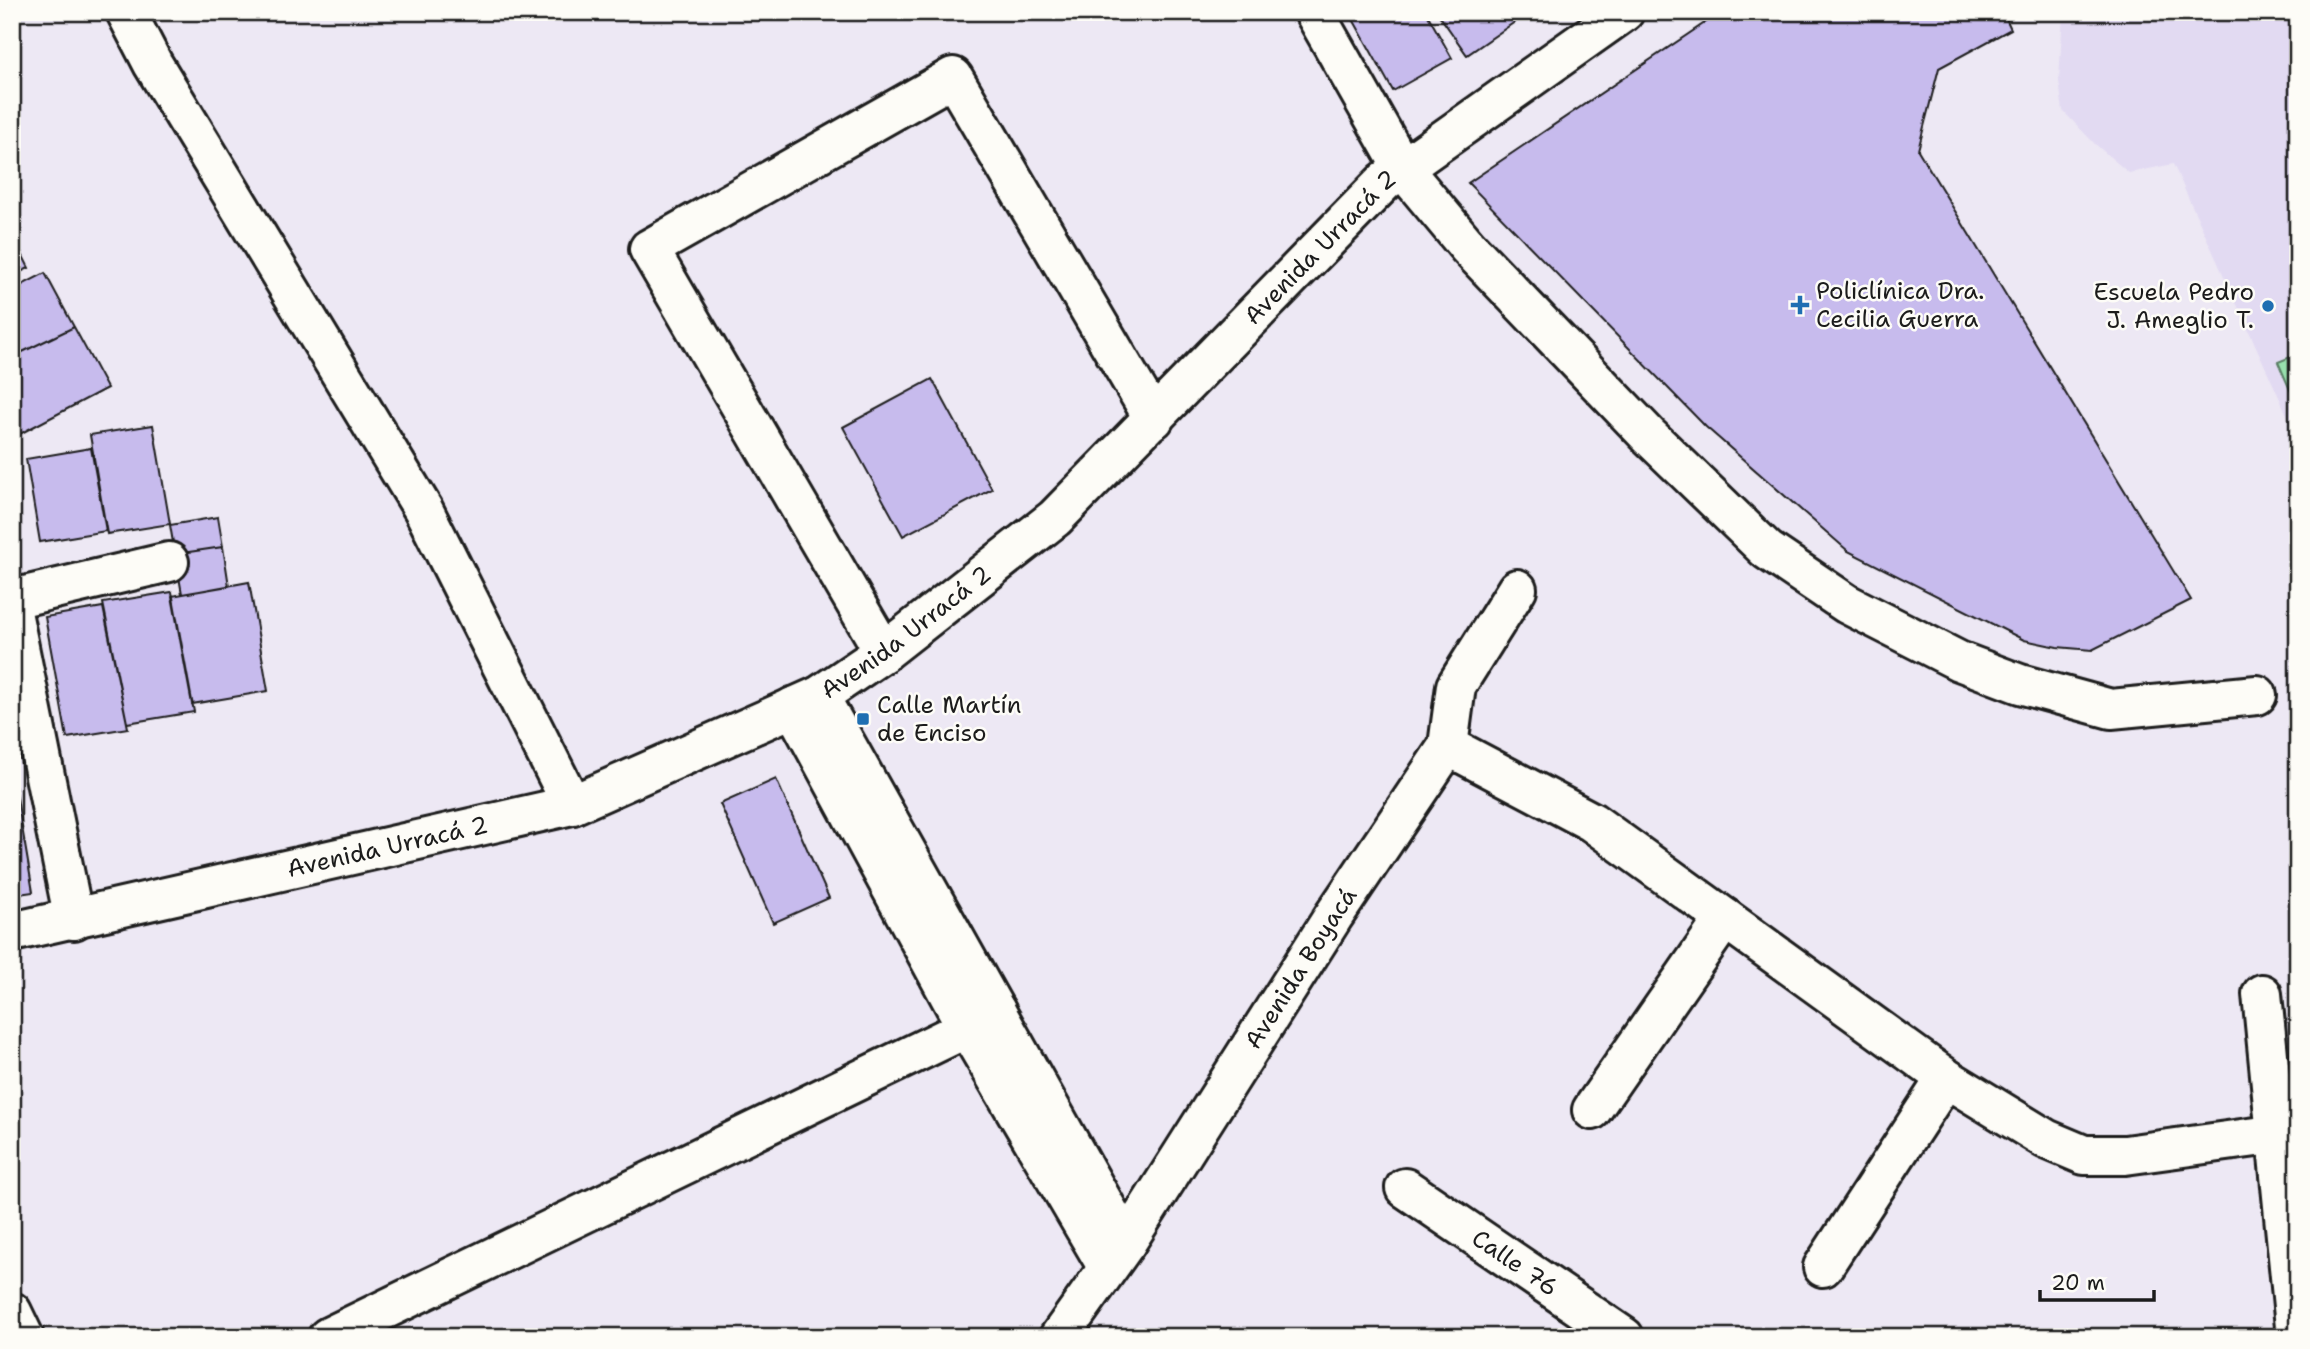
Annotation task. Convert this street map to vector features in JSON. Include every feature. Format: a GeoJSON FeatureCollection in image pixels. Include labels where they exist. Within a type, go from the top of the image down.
{"type":"FeatureCollection","features":[{"type":"Feature","properties":{"kind":"street"},"geometry":{"type":"LineString","coordinates":[[126,12],[160,75],[423,509],[572,805]]}},
{"type":"Feature","properties":{"kind":"street"},"geometry":{"type":"LineString","coordinates":[[1314,12],[1404,169],[1468,247],[1650,436],[1767,550],[1847,604],[1959,661],[2020,684],[2110,709],[2257,695]]}},
{"type":"Feature","properties":{"kind":"street","name":"Avenida Urracá 2"},"geometry":{"type":"LineString","coordinates":[[12,932],[572,805],[806,701],[884,652],[1055,518],[1385,181],[1624,12]]}},
{"type":"Feature","properties":{"kind":"street"},"geometry":{"type":"LineString","coordinates":[[884,652],[649,249],[953,77],[1154,419]]}},
{"type":"Feature","properties":{"kind":"street"},"geometry":{"type":"LineString","coordinates":[[12,599],[169,562]]}},
{"type":"Feature","properties":{"kind":"street","name":"Avenida Boyacá"},"geometry":{"type":"LineString","coordinates":[[1059,1337],[1117,1254],[1333,917],[1448,746],[1456,686],[1517,589]]}},
{"type":"Feature","properties":{"kind":"street"},"geometry":{"type":"LineString","coordinates":[[12,612],[74,920]]}},
{"type":"Feature","properties":{"kind":"street"},"geometry":{"type":"LineString","coordinates":[[806,701],[982,1020],[1117,1254]]}},
{"type":"Feature","properties":{"kind":"street"},"geometry":{"type":"LineString","coordinates":[[1448,746],[1592,822],[1946,1078],[2046,1139],[2084,1155],[2124,1154],[2278,1134]]}},
{"type":"Feature","properties":{"kind":"street"},"geometry":{"type":"LineString","coordinates":[[1592,1110],[1725,918]]}},
{"type":"Feature","properties":{"kind":"street"},"geometry":{"type":"LineString","coordinates":[[2262,994],[2297,1337]]}},
{"type":"Feature","properties":{"kind":"street"},"geometry":{"type":"LineString","coordinates":[[328,1337],[388,1326],[982,1020]]}},
{"type":"Feature","properties":{"kind":"street"},"geometry":{"type":"LineString","coordinates":[[1823,1267],[1946,1078]]}},
{"type":"Feature","properties":{"kind":"street","name":"Calle 76"},"geometry":{"type":"LineString","coordinates":[[1405,1188],[1625,1337]]}},
{"type":"Feature","properties":{"kind":"street"},"geometry":{"type":"LineString","coordinates":[[12,1312],[24,1337]]}},
{"type":"Feature","properties":{"kind":"shaded area","name":"Escuela Pedro J. Ameglio T."},"geometry":{"type":"Polygon","coordinates":[[[2063,12],[2298,12],[2298,439],[2173,164],[2129,173],[2095,144],[2063,111],[2059,81],[2063,12]]]}},
{"type":"Feature","properties":{"kind":"green space"},"geometry":{"type":"Polygon","coordinates":[[[2298,354],[2298,408],[2278,362],[2298,354]]]}},
{"type":"Feature","properties":{"kind":"building"},"geometry":{"type":"Polygon","coordinates":[[[1349,12],[1426,12],[1452,58],[1393,91],[1349,12]]]}},
{"type":"Feature","properties":{"kind":"building"},"geometry":{"type":"Polygon","coordinates":[[[1437,12],[1519,12],[1522,17],[1467,55],[1437,12]]]}},
{"type":"Feature","properties":{"kind":"building","name":"Policlínica Dra. Cecilia Guerra"},"geometry":{"type":"Polygon","coordinates":[[[1721,12],[2003,12],[2011,29],[1939,68],[1918,150],[2191,600],[2092,650],[2057,647],[2024,640],[1848,551],[1706,427],[1468,183],[1721,12]]]}},
{"type":"Feature","properties":{"kind":"building"},"geometry":{"type":"Polygon","coordinates":[[[12,234],[29,268],[12,276],[12,234]]]}},
{"type":"Feature","properties":{"kind":"building"},"geometry":{"type":"Polygon","coordinates":[[[45,273],[74,327],[12,357],[12,290],[45,273]]]}},
{"type":"Feature","properties":{"kind":"building"},"geometry":{"type":"Polygon","coordinates":[[[74,327],[107,388],[14,437],[12,357],[74,327]]]}},
{"type":"Feature","properties":{"kind":"building"},"geometry":{"type":"Polygon","coordinates":[[[932,379],[992,489],[903,536],[843,427],[932,379]]]}},
{"type":"Feature","properties":{"kind":"building"},"geometry":{"type":"Polygon","coordinates":[[[153,425],[170,524],[107,534],[90,435],[153,425]]]}},
{"type":"Feature","properties":{"kind":"building"},"geometry":{"type":"Polygon","coordinates":[[[91,448],[106,531],[40,542],[26,459],[91,448]]]}},
{"type":"Feature","properties":{"kind":"building"},"geometry":{"type":"Polygon","coordinates":[[[218,517],[223,547],[175,554],[170,525],[218,517]]]}},
{"type":"Feature","properties":{"kind":"building"},"geometry":{"type":"Polygon","coordinates":[[[223,547],[229,586],[182,594],[175,554],[223,547]]]}},
{"type":"Feature","properties":{"kind":"building"},"geometry":{"type":"Polygon","coordinates":[[[249,582],[268,691],[192,704],[172,596],[249,582]]]}},
{"type":"Feature","properties":{"kind":"building"},"geometry":{"type":"Polygon","coordinates":[[[172,592],[194,712],[127,723],[103,603],[172,592]]]}},
{"type":"Feature","properties":{"kind":"building"},"geometry":{"type":"Polygon","coordinates":[[[103,607],[128,728],[67,738],[45,617],[103,607]]]}},
{"type":"Feature","properties":{"kind":"building"},"geometry":{"type":"Polygon","coordinates":[[[12,775],[33,892],[12,895],[12,775]]]}},
{"type":"Feature","properties":{"kind":"building"},"geometry":{"type":"Polygon","coordinates":[[[776,779],[829,898],[773,923],[720,804],[776,779]]]}},
{"type":"Feature","properties":{"kind":"place","name":"Policlínica Dra. Cecilia Guerra"},"geometry":{"type":"Point","coordinates":[1800,305]}},
{"type":"Feature","properties":{"kind":"place","name":"Escuela Pedro J. Ameglio T."},"geometry":{"type":"Point","coordinates":[2268,306]}},
{"type":"Feature","properties":{"kind":"place","name":"Calle Martín de Enciso"},"geometry":{"type":"Point","coordinates":[863,719]}}]}
